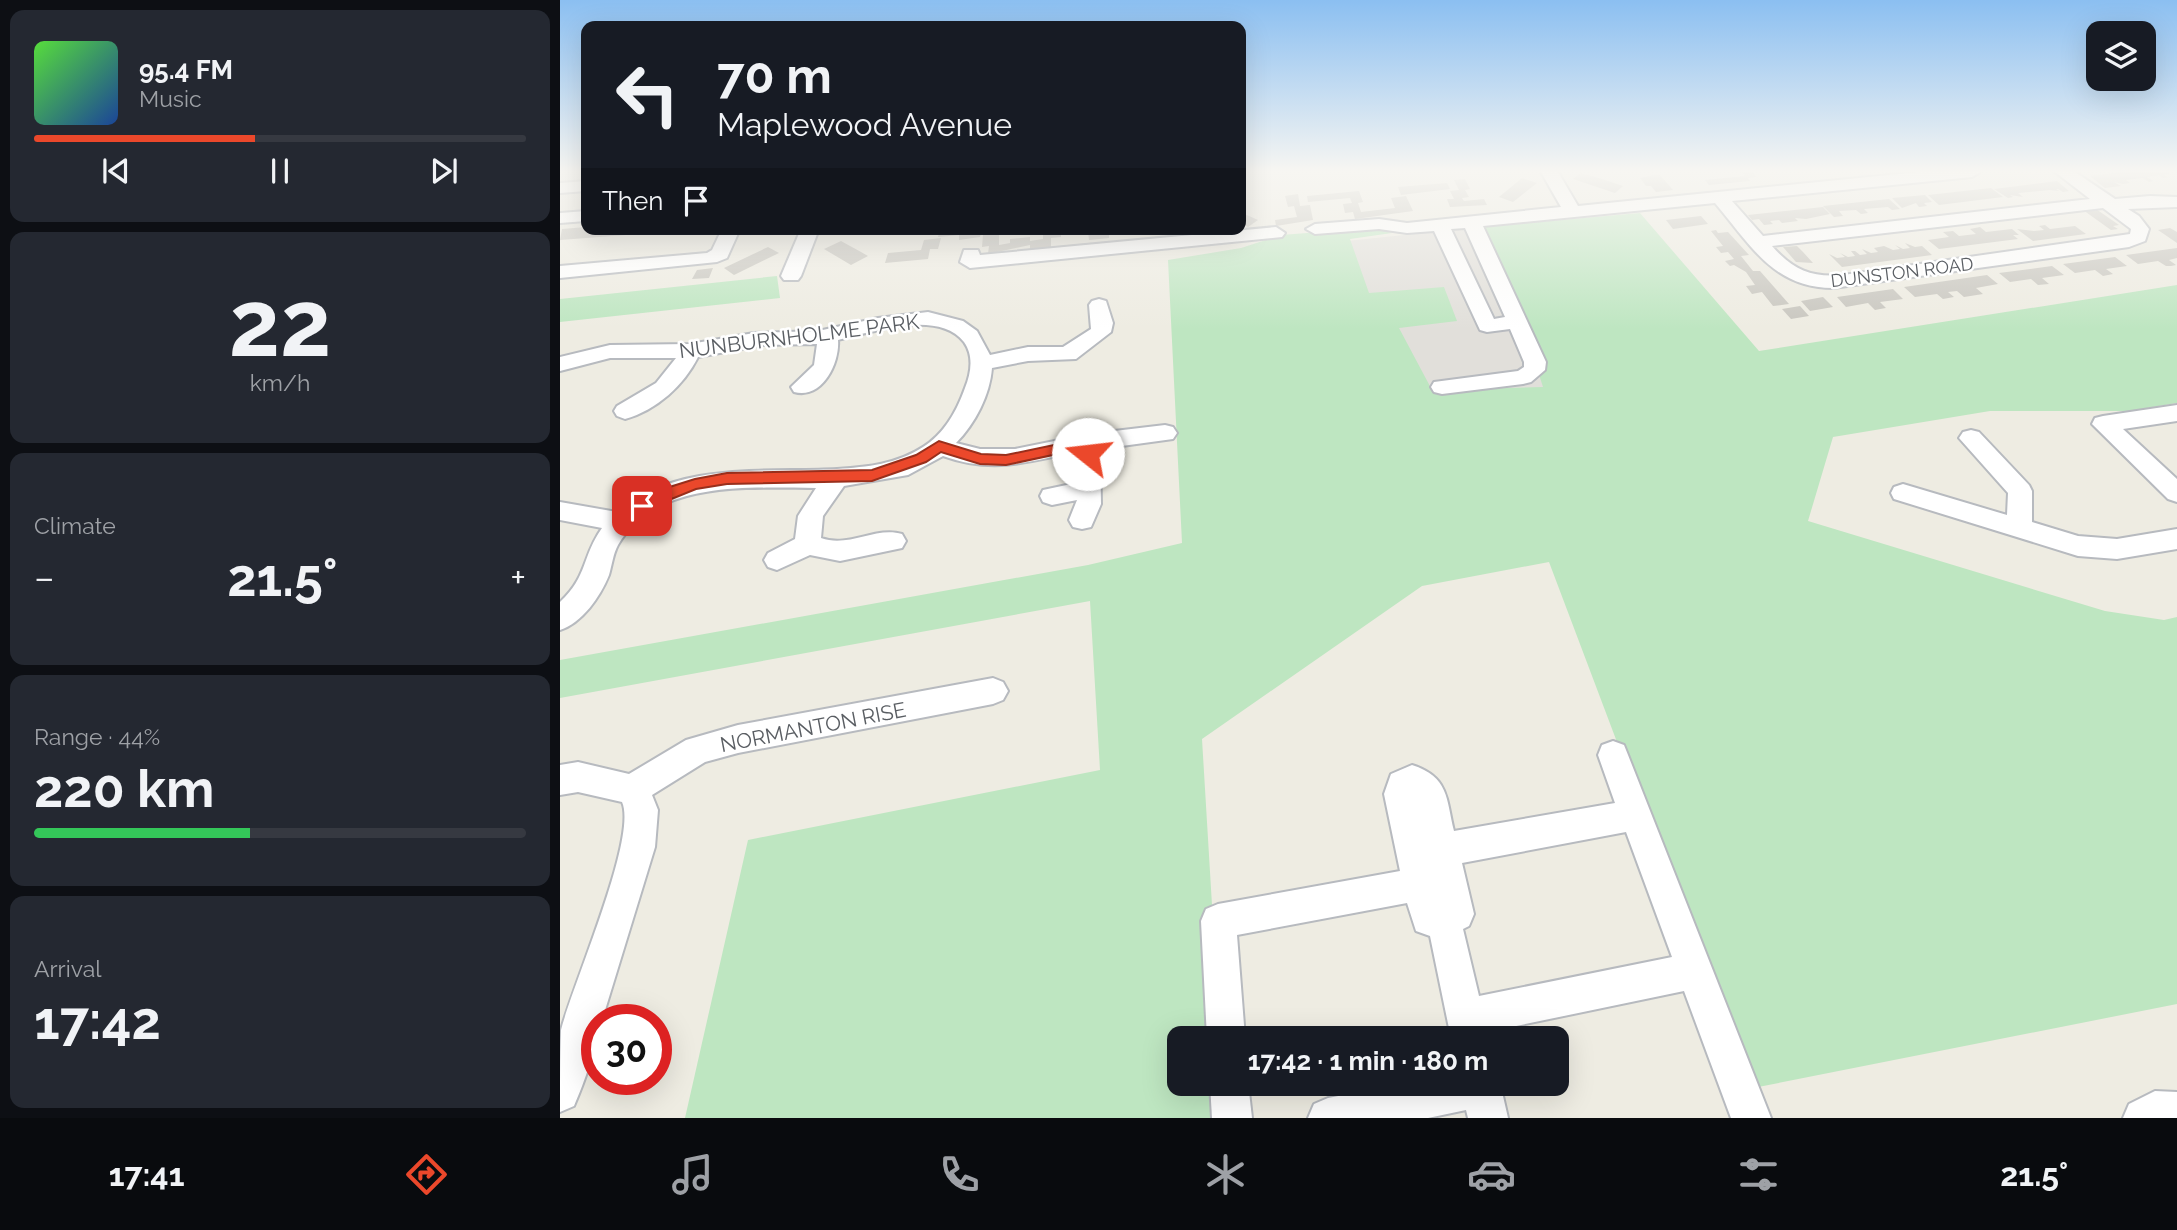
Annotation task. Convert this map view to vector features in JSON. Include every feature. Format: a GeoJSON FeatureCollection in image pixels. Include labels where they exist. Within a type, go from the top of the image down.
{"type":"FeatureCollection","features":[{"type":"Feature","properties":{"kind":"street"},"geometry":{"type":"LineString","coordinates":[[1315,229],[1377,224]]}},
{"type":"Feature","properties":{"kind":"street"},"geometry":{"type":"LineString","coordinates":[[1380,224],[1407,228],[1411,241],[1444,231],[1503,224]]}},
{"type":"Feature","properties":{"kind":"street","name":"DUNSTON ROAD"},"geometry":{"type":"LineString","coordinates":[[1739,224],[1788,273],[1816,283],[2129,241],[2138,237],[2140,229],[2136,224]]}},
{"type":"Feature","properties":{"kind":"street"},"geometry":{"type":"LineString","coordinates":[[1758,242],[1923,224]]}},
{"type":"Feature","properties":{"kind":"street"},"geometry":{"type":"LineString","coordinates":[[1442,387],[1522,377],[1534,370],[1535,362],[1475,229]]}},
{"type":"Feature","properties":{"kind":"street"},"geometry":{"type":"LineString","coordinates":[[1444,231],[1486,326],[1518,322]]}},
{"type":"Feature","properties":{"kind":"street"},"geometry":{"type":"LineString","coordinates":[[1246,233],[1276,233]]}},
{"type":"Feature","properties":{"kind":"street"},"geometry":{"type":"LineString","coordinates":[[560,272],[710,258],[720,254],[729,235]]}},
{"type":"Feature","properties":{"kind":"street"},"geometry":{"type":"LineString","coordinates":[[791,276],[808,235]]}},
{"type":"Feature","properties":{"kind":"street"},"geometry":{"type":"LineString","coordinates":[[971,254],[970,262],[1186,235]]}},
{"type":"Feature","properties":{"kind":"street"},"geometry":{"type":"LineString","coordinates":[[560,619],[591,585],[611,534],[654,500],[695,484],[727,479],[872,475],[921,459],[939,446],[958,426],[981,375],[982,363],[1028,354],[1069,354],[1100,344],[1103,323],[1099,305]]}},
{"type":"Feature","properties":{"kind":"street","name":"NUNBURNHOLME PARK"},"geometry":{"type":"LineString","coordinates":[[560,363],[615,351],[690,351],[767,338],[802,339],[827,336],[902,321],[929,319],[953,323],[970,336],[979,349],[982,363]]}},
{"type":"Feature","properties":{"kind":"street"},"geometry":{"type":"LineString","coordinates":[[802,387],[834,369],[828,359],[827,336]]}},
{"type":"Feature","properties":{"kind":"street"},"geometry":{"type":"LineString","coordinates":[[625,411],[668,395],[690,351]]}},
{"type":"Feature","properties":{"kind":"street"},"geometry":{"type":"LineString","coordinates":[[2177,413],[2103,424],[2177,493]]}},
{"type":"Feature","properties":{"kind":"street"},"geometry":{"type":"LineString","coordinates":[[939,446],[980,459],[1006,460],[1087,443],[1165,433]]}},
{"type":"Feature","properties":{"kind":"street"},"geometry":{"type":"LineString","coordinates":[[1971,438],[2020,491],[2019,527]]}},
{"type":"Feature","properties":{"kind":"street"},"geometry":{"type":"LineString","coordinates":[[1082,520],[1090,504],[1087,443]]}},
{"type":"Feature","properties":{"kind":"street"},"geometry":{"type":"LineString","coordinates":[[838,477],[807,520],[805,532],[809,544],[819,550],[838,552],[893,541]]}},
{"type":"Feature","properties":{"kind":"street"},"geometry":{"type":"LineString","coordinates":[[1052,496],[1090,489]]}},
{"type":"Feature","properties":{"kind":"street"},"geometry":{"type":"LineString","coordinates":[[1903,490],[2098,549],[2177,539]]}},
{"type":"Feature","properties":{"kind":"street"},"geometry":{"type":"LineString","coordinates":[[560,511],[623,522]]}},
{"type":"Feature","properties":{"kind":"street"},"geometry":{"type":"LineString","coordinates":[[777,560],[809,544]]}},
{"type":"Feature","properties":{"kind":"street","name":"NORMANTON RISE"},"geometry":{"type":"LineString","coordinates":[[632,790],[697,750],[718,744],[993,691]]}},
{"type":"Feature","properties":{"kind":"street"},"geometry":{"type":"LineString","coordinates":[[1613,755],[1751,1118]]}},
{"type":"Feature","properties":{"kind":"street"},"geometry":{"type":"LineString","coordinates":[[560,780],[578,777],[632,790],[642,810],[638,847],[560,1092]]}},
{"type":"Feature","properties":{"kind":"street"},"geometry":{"type":"LineString","coordinates":[[1412,780],[1421,783],[1428,791],[1457,914],[1428,919],[1420,884],[1400,794],[1402,785],[1412,780]]}},
{"type":"Feature","properties":{"kind":"street"},"geometry":{"type":"LineString","coordinates":[[1442,850],[1634,815]]}},
{"type":"Feature","properties":{"kind":"street"},"geometry":{"type":"LineString","coordinates":[[1225,1026],[1218,921],[1420,884]]}},
{"type":"Feature","properties":{"kind":"street"},"geometry":{"type":"LineString","coordinates":[[1443,917],[1468,1026]]}},
{"type":"Feature","properties":{"kind":"street"},"geometry":{"type":"LineString","coordinates":[[1476,1026],[1694,971]]}},
{"type":"Feature","properties":{"kind":"street"},"geometry":{"type":"LineString","coordinates":[[1231,1096],[1232,1118]]}},
{"type":"Feature","properties":{"kind":"street"},"geometry":{"type":"LineString","coordinates":[[1328,1118],[1483,1096]]}},
{"type":"Feature","properties":{"kind":"street"},"geometry":{"type":"LineString","coordinates":[[2143,1118],[2155,1111],[2177,1112]]}},
{"type":"Feature","properties":{"kind":"shaded area"},"geometry":{"type":"Polygon","coordinates":[[[1491,226],[1587,399],[1383,437],[1337,242],[1491,226]]]}},
{"type":"Feature","properties":{"kind":"green space"},"geometry":{"type":"Polygon","coordinates":[[[1512,224],[1650,224],[1759,351],[2177,285],[2177,403],[2129,411],[1990,411],[1833,437],[1808,521],[2105,611],[2164,620],[2177,617],[2177,1004],[1748,1089],[1549,562],[1422,586],[1202,739],[1219,1026],[1167,1026],[1167,1096],[1224,1096],[1226,1118],[685,1118],[748,840],[1100,770],[1090,601],[560,698],[560,660],[1088,565],[1182,543],[1168,260],[1241,248],[1281,235],[1373,228],[1392,233],[1350,239],[1369,293],[1444,287],[1457,321],[1399,328],[1432,390],[1543,387],[1525,331],[1480,227],[1512,224]]]}},
{"type":"Feature","properties":{"kind":"green space"},"geometry":{"type":"Polygon","coordinates":[[[777,276],[780,298],[560,322],[560,299],[777,276]]]}},
{"type":"Feature","properties":{"kind":"building"},"geometry":{"type":"Polygon","coordinates":[[[1669,224],[1707,224],[1673,229],[1669,224]]]}},
{"type":"Feature","properties":{"kind":"building"},"geometry":{"type":"Polygon","coordinates":[[[2103,224],[2119,225],[2113,226],[2118,229],[2111,230],[2103,224]]]}},
{"type":"Feature","properties":{"kind":"building"},"geometry":{"type":"Polygon","coordinates":[[[2045,225],[2050,229],[2075,226],[2086,234],[2033,241],[2017,229],[2044,230],[2039,226],[2045,225]]]}},
{"type":"Feature","properties":{"kind":"building"},"geometry":{"type":"Polygon","coordinates":[[[581,227],[581,235],[626,235],[560,240],[562,229],[581,227]]]}},
{"type":"Feature","properties":{"kind":"building"},"geometry":{"type":"Polygon","coordinates":[[[1980,227],[1986,232],[2012,229],[2019,235],[2013,235],[2018,239],[1939,249],[1928,240],[1949,237],[1943,232],[1953,231],[1959,236],[1976,234],[1970,229],[1980,227]]]}},
{"type":"Feature","properties":{"kind":"building"},"geometry":{"type":"Polygon","coordinates":[[[2170,228],[2177,232],[2177,243],[2158,230],[2170,228]]]}},
{"type":"Feature","properties":{"kind":"building"},"geometry":{"type":"Polygon","coordinates":[[[1716,230],[1718,233],[1728,232],[1749,255],[1741,256],[1753,271],[1760,271],[1789,304],[1773,306],[1762,292],[1752,294],[1746,286],[1755,285],[1746,272],[1734,265],[1730,266],[1725,261],[1734,259],[1728,252],[1721,253],[1716,247],[1723,246],[1711,231],[1716,230]]]}},
{"type":"Feature","properties":{"kind":"building"},"geometry":{"type":"Polygon","coordinates":[[[959,235],[980,235],[980,237],[959,240],[959,235]]]}},
{"type":"Feature","properties":{"kind":"building"},"geometry":{"type":"Polygon","coordinates":[[[983,235],[999,235],[999,245],[1010,243],[1010,239],[1043,239],[1043,235],[1061,235],[1051,238],[1051,248],[1030,250],[1030,245],[988,254],[989,246],[982,247],[983,235]]]}},
{"type":"Feature","properties":{"kind":"building"},"geometry":{"type":"Polygon","coordinates":[[[1088,235],[1109,235],[1109,238],[1089,240],[1088,235]]]}},
{"type":"Feature","properties":{"kind":"building"},"geometry":{"type":"Polygon","coordinates":[[[941,238],[938,249],[930,249],[928,259],[885,263],[888,253],[921,250],[924,240],[941,238]]]}},
{"type":"Feature","properties":{"kind":"building"},"geometry":{"type":"Polygon","coordinates":[[[841,241],[868,256],[851,265],[824,249],[841,241]]]}},
{"type":"Feature","properties":{"kind":"building"},"geometry":{"type":"Polygon","coordinates":[[[1905,243],[1915,247],[1922,246],[1932,255],[1842,267],[1829,254],[1837,258],[1845,257],[1840,253],[1848,257],[1855,256],[1851,251],[1860,255],[1867,254],[1862,249],[1871,253],[1878,252],[1874,248],[1884,246],[1893,250],[1900,249],[1895,245],[1903,249],[1910,248],[1905,243]]]}},
{"type":"Feature","properties":{"kind":"building"},"geometry":{"type":"Polygon","coordinates":[[[1797,246],[1813,263],[1796,262],[1783,247],[1797,246]]]}},
{"type":"Feature","properties":{"kind":"building"},"geometry":{"type":"Polygon","coordinates":[[[768,247],[779,253],[734,275],[724,268],[768,247]]]}},
{"type":"Feature","properties":{"kind":"building"},"geometry":{"type":"Polygon","coordinates":[[[2177,248],[2177,258],[2169,260],[2176,265],[2171,266],[2158,261],[2138,264],[2126,255],[2177,248]]]}},
{"type":"Feature","properties":{"kind":"building"},"geometry":{"type":"Polygon","coordinates":[[[2115,257],[2127,266],[2106,269],[2113,274],[2103,276],[2095,270],[2075,273],[2063,264],[2115,257]]]}},
{"type":"Feature","properties":{"kind":"building"},"geometry":{"type":"Polygon","coordinates":[[[2052,266],[2064,275],[2042,278],[2049,284],[2038,285],[2031,279],[2010,282],[1999,273],[2052,266]]]}},
{"type":"Feature","properties":{"kind":"building"},"geometry":{"type":"Polygon","coordinates":[[[713,268],[709,278],[692,279],[697,270],[713,268]]]}},
{"type":"Feature","properties":{"kind":"building"},"geometry":{"type":"Polygon","coordinates":[[[1987,275],[1998,284],[1976,288],[1983,294],[1964,297],[1957,291],[1948,292],[1954,297],[1943,299],[1937,294],[1915,297],[1904,287],[1987,275]]]}},
{"type":"Feature","properties":{"kind":"building"},"geometry":{"type":"Polygon","coordinates":[[[1893,289],[1903,299],[1880,302],[1886,308],[1875,310],[1868,303],[1846,307],[1837,297],[1893,289]]]}},
{"type":"Feature","properties":{"kind":"building"},"geometry":{"type":"Polygon","coordinates":[[[1823,297],[1833,307],[1810,311],[1801,301],[1823,297]]]}},
{"type":"Feature","properties":{"kind":"building"},"geometry":{"type":"Polygon","coordinates":[[[1800,306],[1809,316],[1791,319],[1782,309],[1800,306]]]}},
{"type":"Feature","properties":{"kind":"route"},"geometry":{"type":"LineString","coordinates":[[642,506],[665,494],[695,484],[727,479],[872,475],[921,459],[939,446],[980,459],[1006,460],[1087,443],[1088,454]]}}]}
